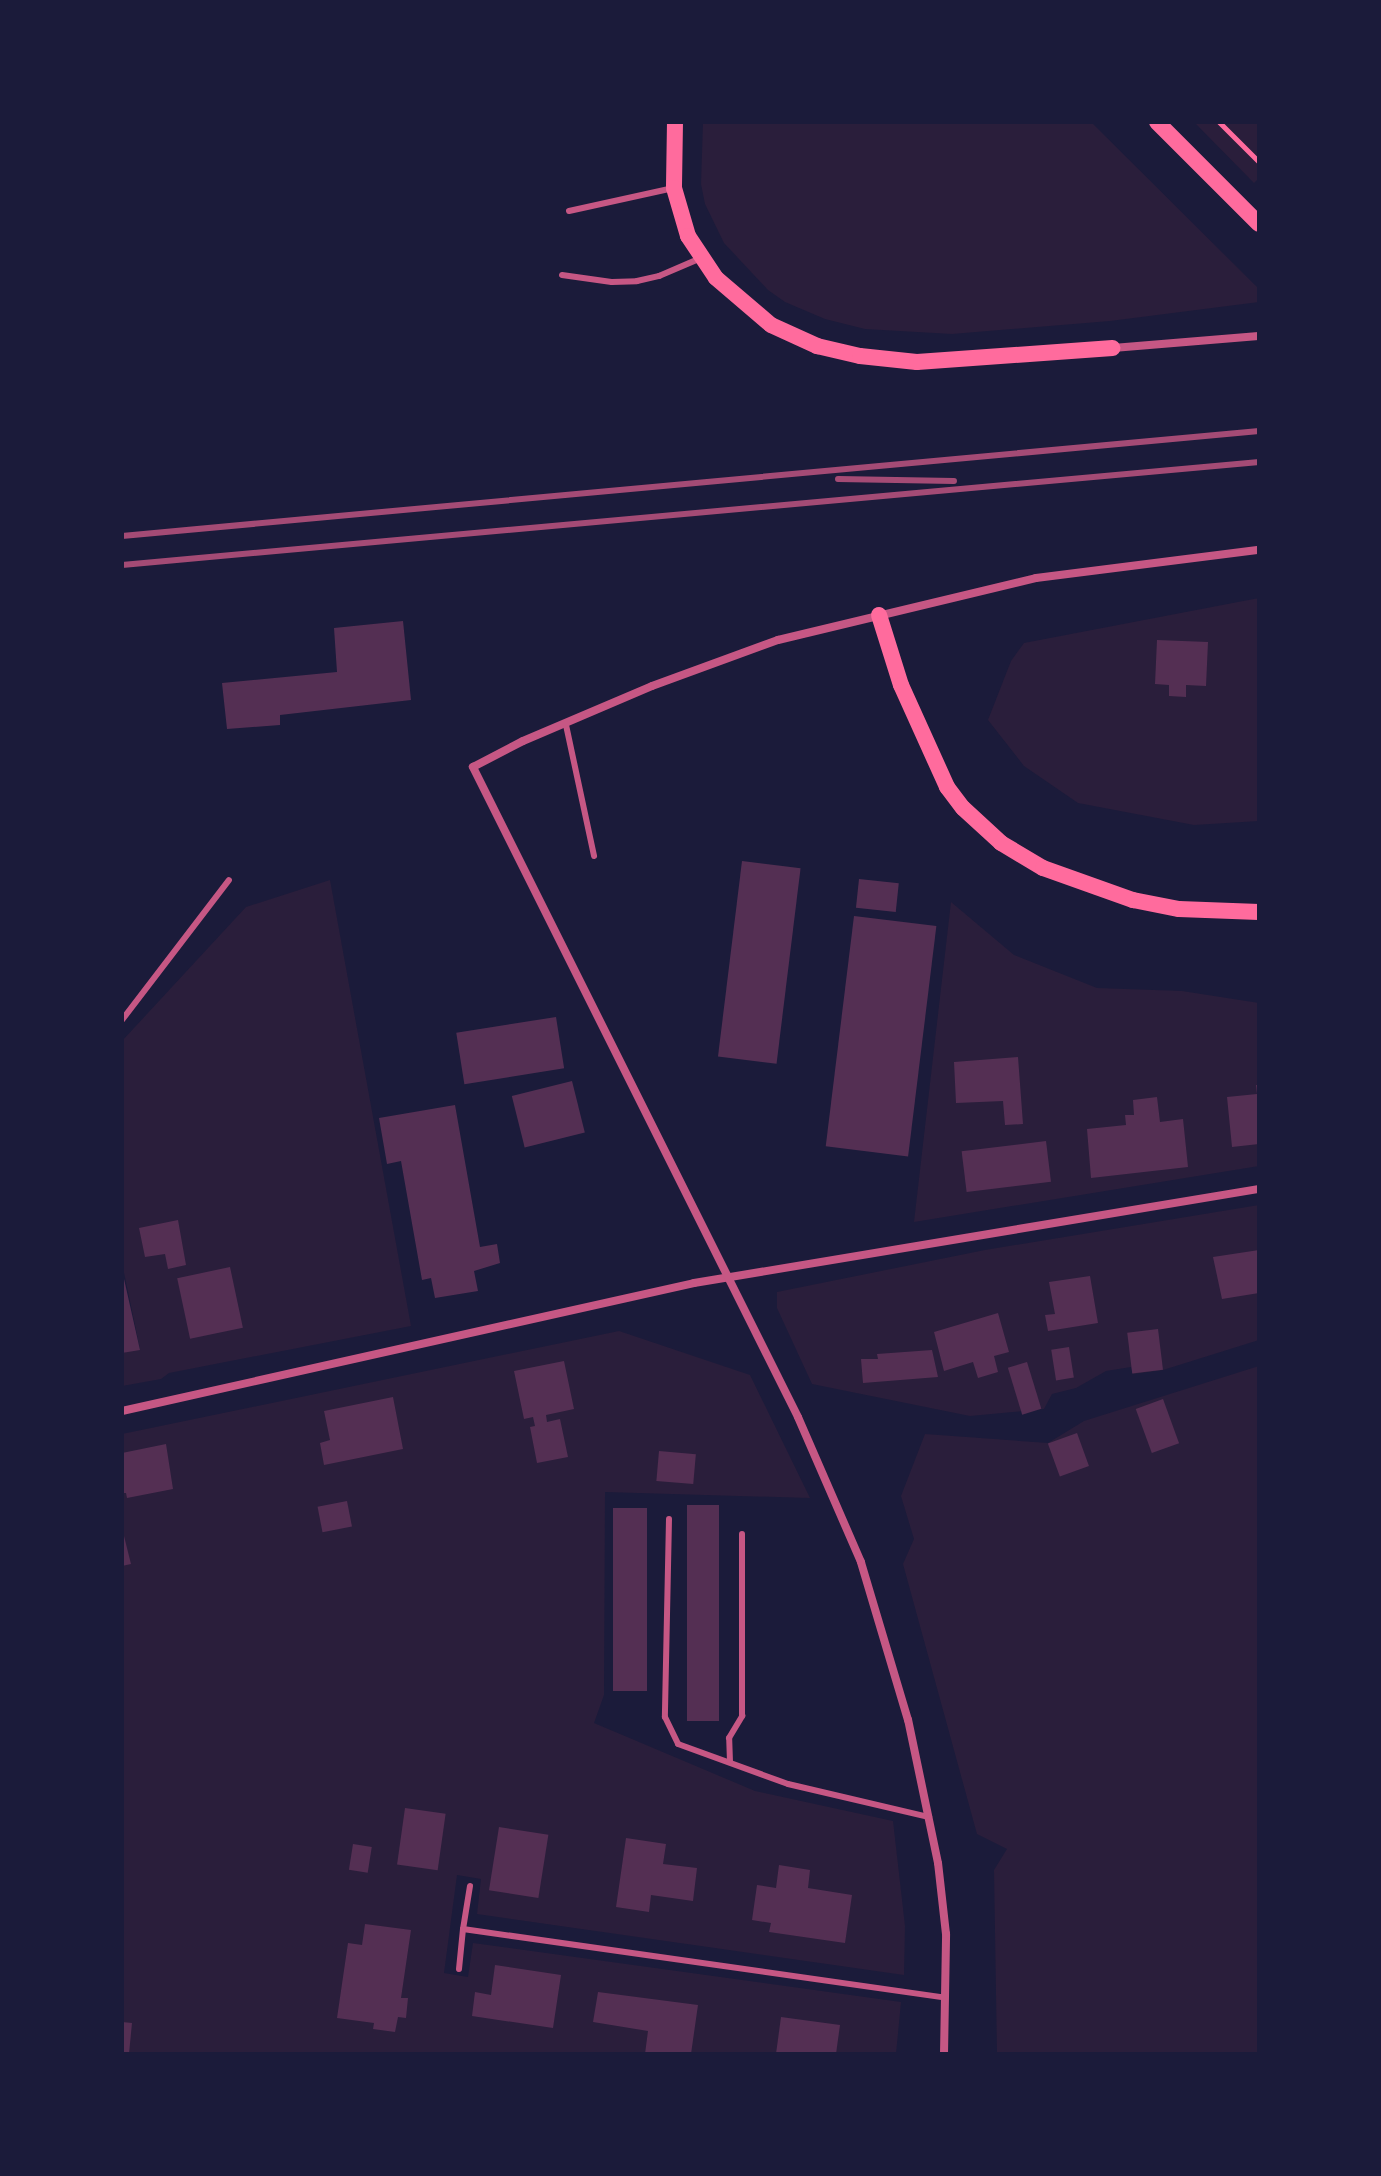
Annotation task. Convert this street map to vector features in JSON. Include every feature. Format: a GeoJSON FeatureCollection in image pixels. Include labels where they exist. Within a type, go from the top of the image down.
{"type":"FeatureCollection","features":[{"type":"Feature","properties":{"kind":"main road"},"geometry":{"type":"LineString","coordinates":[[675,122],[674,188],[688,236],[701,258],[733,297],[771,325],[817,346],[860,356],[953,361],[1112,348]]}},
{"type":"Feature","properties":{"kind":"main road"},"geometry":{"type":"LineString","coordinates":[[1157,122],[1259,224]]}},
{"type":"Feature","properties":{"kind":"main road"},"geometry":{"type":"LineString","coordinates":[[879,615],[901,685],[947,787],[963,808],[1001,843],[1043,868],[1133,900],[1179,909],[1259,912]]}},
{"type":"Feature","properties":{"kind":"street"},"geometry":{"type":"LineString","coordinates":[[1112,348],[1259,336]]}},
{"type":"Feature","properties":{"kind":"street"},"geometry":{"type":"LineString","coordinates":[[944,2054],[943,1897],[899,1682],[861,1562],[805,1431],[473,767],[523,741],[652,686],[778,640],[1036,578],[1259,550]]}},
{"type":"Feature","properties":{"kind":"street"},"geometry":{"type":"LineString","coordinates":[[122,1411],[694,1283],[728,1280],[1259,1189]]}},
{"type":"Feature","properties":{"kind":"lane"},"geometry":{"type":"LineString","coordinates":[[569,211],[674,188]]}},
{"type":"Feature","properties":{"kind":"lane"},"geometry":{"type":"LineString","coordinates":[[562,275],[587,280],[637,281],[659,276],[701,258]]}},
{"type":"Feature","properties":{"kind":"lane"},"geometry":{"type":"LineString","coordinates":[[566,725],[594,856]]}},
{"type":"Feature","properties":{"kind":"lane"},"geometry":{"type":"LineString","coordinates":[[122,1020],[229,880]]}},
{"type":"Feature","properties":{"kind":"lane"},"geometry":{"type":"LineString","coordinates":[[669,1519],[665,1717],[678,1744],[788,1784],[929,1817]]}},
{"type":"Feature","properties":{"kind":"lane"},"geometry":{"type":"LineString","coordinates":[[730,1762],[729,1738],[742,1716],[742,1534]]}},
{"type":"Feature","properties":{"kind":"lane"},"geometry":{"type":"LineString","coordinates":[[459,1969],[470,1886]]}},
{"type":"Feature","properties":{"kind":"lane"},"geometry":{"type":"LineString","coordinates":[[463,1929],[945,1998]]}},
{"type":"Feature","properties":{"kind":"path"},"geometry":{"type":"LineString","coordinates":[[1219,122],[1259,162]]}},
{"type":"Feature","properties":{"kind":"shaded area"},"geometry":{"type":"Polygon","coordinates":[[[703,122],[1091,122],[1259,289],[1259,302],[1110,321],[952,334],[865,329],[825,319],[785,302],[768,290],[724,243],[705,204],[701,184],[703,122]]]}},
{"type":"Feature","properties":{"kind":"shaded area"},"geometry":{"type":"Polygon","coordinates":[[[1194,122],[1258,122],[1259,178],[1254,183],[1194,122]]]}},
{"type":"Feature","properties":{"kind":"shaded area"},"geometry":{"type":"Polygon","coordinates":[[[1259,598],[1259,821],[1194,825],[1078,803],[1024,766],[988,720],[1011,661],[1024,643],[1259,598]]]}},
{"type":"Feature","properties":{"kind":"shaded area"},"geometry":{"type":"Polygon","coordinates":[[[330,880],[411,1326],[169,1373],[161,1379],[122,1386],[122,1353],[140,1349],[122,1263],[122,1041],[246,907],[330,880]]]}},
{"type":"Feature","properties":{"kind":"shaded area"},"geometry":{"type":"Polygon","coordinates":[[[951,902],[1014,955],[1097,988],[1182,991],[1259,1003],[1259,1166],[914,1222],[951,902]]]}},
{"type":"Feature","properties":{"kind":"shaded area"},"geometry":{"type":"Polygon","coordinates":[[[1259,1205],[1259,1340],[1163,1370],[1133,1374],[1131,1367],[1106,1371],[1076,1388],[1052,1394],[1044,1409],[970,1416],[812,1384],[777,1308],[777,1292],[985,1250],[1259,1205]]]}},
{"type":"Feature","properties":{"kind":"shaded area"},"geometry":{"type":"Polygon","coordinates":[[[619,1331],[750,1375],[810,1498],[605,1492],[604,1695],[594,1723],[755,1791],[893,1821],[905,1926],[904,1975],[477,1914],[481,1879],[457,1875],[444,1973],[468,1977],[473,1943],[901,2002],[896,2054],[122,2054],[122,1434],[619,1331]]]}},
{"type":"Feature","properties":{"kind":"shaded area"},"geometry":{"type":"Polygon","coordinates":[[[1259,1366],[1259,2054],[997,2054],[994,1870],[1007,1849],[977,1834],[903,1564],[914,1539],[901,1496],[925,1434],[1048,1443],[1084,1421],[1259,1366]]]}},
{"type":"Feature","properties":{"kind":"building"},"geometry":{"type":"Polygon","coordinates":[[[403,621],[411,700],[280,715],[280,725],[227,729],[222,683],[337,672],[334,628],[403,621]]]}},
{"type":"Feature","properties":{"kind":"building"},"geometry":{"type":"Polygon","coordinates":[[[1157,640],[1208,642],[1206,686],[1186,685],[1186,697],[1169,696],[1169,685],[1155,684],[1157,640]]]}},
{"type":"Feature","properties":{"kind":"building"},"geometry":{"type":"Polygon","coordinates":[[[742,861],[801,868],[777,1064],[718,1057],[742,861]]]}},
{"type":"Feature","properties":{"kind":"building"},"geometry":{"type":"Polygon","coordinates":[[[859,879],[899,883],[896,912],[856,908],[859,879]]]}},
{"type":"Feature","properties":{"kind":"building"},"geometry":{"type":"Polygon","coordinates":[[[854,916],[936,926],[908,1156],[826,1146],[854,916]]]}},
{"type":"Feature","properties":{"kind":"building"},"geometry":{"type":"Polygon","coordinates":[[[556,1017],[564,1068],[464,1084],[456,1033],[556,1017]]]}},
{"type":"Feature","properties":{"kind":"building"},"geometry":{"type":"Polygon","coordinates":[[[1018,1057],[1023,1124],[1005,1125],[1003,1101],[956,1103],[954,1062],[1018,1057]]]}},
{"type":"Feature","properties":{"kind":"building"},"geometry":{"type":"Polygon","coordinates":[[[572,1081],[585,1132],[525,1147],[512,1096],[572,1081]]]}},
{"type":"Feature","properties":{"kind":"building"},"geometry":{"type":"Polygon","coordinates":[[[1256,1085],[1259,1085],[1259,1144],[1232,1147],[1227,1097],[1257,1094],[1256,1085]]]}},
{"type":"Feature","properties":{"kind":"building"},"geometry":{"type":"Polygon","coordinates":[[[1157,1097],[1160,1122],[1183,1119],[1188,1167],[1091,1178],[1087,1129],[1126,1125],[1125,1115],[1134,1115],[1133,1100],[1157,1097]]]}},
{"type":"Feature","properties":{"kind":"building"},"geometry":{"type":"Polygon","coordinates":[[[455,1105],[480,1247],[497,1244],[500,1263],[474,1271],[478,1291],[435,1298],[431,1278],[422,1280],[401,1161],[387,1164],[379,1118],[455,1105]]]}},
{"type":"Feature","properties":{"kind":"building"},"geometry":{"type":"Polygon","coordinates":[[[1046,1141],[1051,1182],[967,1192],[962,1151],[1046,1141]]]}},
{"type":"Feature","properties":{"kind":"building"},"geometry":{"type":"Polygon","coordinates":[[[178,1220],[186,1265],[168,1269],[165,1254],[145,1257],[139,1228],[178,1220]]]}},
{"type":"Feature","properties":{"kind":"building"},"geometry":{"type":"Polygon","coordinates":[[[1259,1250],[1259,1293],[1222,1299],[1213,1257],[1259,1250]]]}},
{"type":"Feature","properties":{"kind":"building"},"geometry":{"type":"Polygon","coordinates":[[[230,1267],[243,1328],[190,1339],[177,1278],[230,1267]]]}},
{"type":"Feature","properties":{"kind":"building"},"geometry":{"type":"Polygon","coordinates":[[[122,1270],[140,1350],[122,1353],[122,1270]]]}},
{"type":"Feature","properties":{"kind":"building"},"geometry":{"type":"Polygon","coordinates":[[[1090,1276],[1098,1323],[1048,1331],[1045,1315],[1055,1314],[1049,1282],[1090,1276]]]}},
{"type":"Feature","properties":{"kind":"building"},"geometry":{"type":"Polygon","coordinates":[[[998,1313],[1009,1352],[994,1356],[998,1372],[978,1378],[973,1362],[944,1371],[934,1332],[998,1313]]]}},
{"type":"Feature","properties":{"kind":"building"},"geometry":{"type":"Polygon","coordinates":[[[1158,1329],[1163,1370],[1132,1373],[1127,1333],[1158,1329]]]}},
{"type":"Feature","properties":{"kind":"building"},"geometry":{"type":"Polygon","coordinates":[[[1069,1347],[1074,1378],[1056,1380],[1051,1350],[1069,1347]]]}},
{"type":"Feature","properties":{"kind":"building"},"geometry":{"type":"Polygon","coordinates":[[[932,1350],[938,1377],[863,1383],[861,1359],[878,1359],[877,1354],[932,1350]]]}},
{"type":"Feature","properties":{"kind":"building"},"geometry":{"type":"Polygon","coordinates":[[[564,1361],[574,1409],[546,1415],[547,1422],[560,1419],[568,1457],[537,1463],[530,1427],[535,1426],[533,1417],[524,1419],[514,1371],[564,1361]]]}},
{"type":"Feature","properties":{"kind":"building"},"geometry":{"type":"Polygon","coordinates":[[[1027,1362],[1041,1409],[1022,1415],[1008,1368],[1027,1362]]]}},
{"type":"Feature","properties":{"kind":"building"},"geometry":{"type":"Polygon","coordinates":[[[393,1397],[403,1449],[324,1465],[320,1443],[330,1440],[324,1411],[393,1397]]]}},
{"type":"Feature","properties":{"kind":"building"},"geometry":{"type":"Polygon","coordinates":[[[1163,1399],[1179,1443],[1152,1453],[1136,1409],[1163,1399]]]}},
{"type":"Feature","properties":{"kind":"building"},"geometry":{"type":"Polygon","coordinates":[[[1077,1433],[1089,1466],[1060,1476],[1048,1444],[1077,1433]]]}},
{"type":"Feature","properties":{"kind":"building"},"geometry":{"type":"Polygon","coordinates":[[[166,1444],[173,1489],[127,1498],[126,1493],[122,1493],[122,1453],[166,1444]]]}},
{"type":"Feature","properties":{"kind":"building"},"geometry":{"type":"Polygon","coordinates":[[[659,1451],[696,1454],[693,1484],[656,1481],[659,1451]]]}},
{"type":"Feature","properties":{"kind":"building"},"geometry":{"type":"Polygon","coordinates":[[[347,1501],[352,1527],[323,1532],[318,1507],[347,1501]]]}},
{"type":"Feature","properties":{"kind":"building"},"geometry":{"type":"Polygon","coordinates":[[[687,1505],[719,1505],[719,1721],[687,1721],[687,1505]]]}},
{"type":"Feature","properties":{"kind":"building"},"geometry":{"type":"Polygon","coordinates":[[[613,1508],[647,1508],[647,1691],[613,1691],[613,1508]]]}},
{"type":"Feature","properties":{"kind":"building"},"geometry":{"type":"Polygon","coordinates":[[[122,1528],[131,1564],[122,1566],[122,1528]]]}},
{"type":"Feature","properties":{"kind":"building"},"geometry":{"type":"Polygon","coordinates":[[[405,1808],[446,1814],[438,1870],[397,1864],[405,1808]]]}},
{"type":"Feature","properties":{"kind":"building"},"geometry":{"type":"Polygon","coordinates":[[[499,1827],[548,1835],[538,1898],[489,1890],[499,1827]]]}},
{"type":"Feature","properties":{"kind":"building"},"geometry":{"type":"Polygon","coordinates":[[[626,1838],[666,1844],[663,1864],[697,1868],[693,1901],[651,1895],[649,1912],[616,1907],[626,1838]]]}},
{"type":"Feature","properties":{"kind":"building"},"geometry":{"type":"Polygon","coordinates":[[[353,1844],[372,1847],[368,1873],[349,1870],[353,1844]]]}},
{"type":"Feature","properties":{"kind":"building"},"geometry":{"type":"Polygon","coordinates":[[[779,1865],[810,1870],[808,1888],[852,1895],[845,1943],[769,1932],[771,1923],[752,1920],[757,1885],[776,1888],[779,1865]]]}},
{"type":"Feature","properties":{"kind":"building"},"geometry":{"type":"Polygon","coordinates":[[[365,1924],[411,1930],[401,1998],[408,1998],[406,2018],[398,2017],[395,2032],[373,2029],[374,2023],[337,2018],[348,1943],[362,1945],[365,1924]]]}},
{"type":"Feature","properties":{"kind":"building"},"geometry":{"type":"Polygon","coordinates":[[[495,1965],[561,1975],[553,2028],[472,2016],[475,1992],[491,1995],[495,1965]]]}},
{"type":"Feature","properties":{"kind":"building"},"geometry":{"type":"Polygon","coordinates":[[[598,1992],[698,2005],[691,2054],[645,2054],[648,2031],[593,2022],[598,1992]]]}},
{"type":"Feature","properties":{"kind":"building"},"geometry":{"type":"Polygon","coordinates":[[[781,2017],[840,2025],[836,2054],[776,2054],[781,2017]]]}},
{"type":"Feature","properties":{"kind":"building"},"geometry":{"type":"Polygon","coordinates":[[[122,2022],[132,2023],[129,2054],[122,2054],[122,2022]]]}},
{"type":"Feature","properties":{"kind":"railway"},"geometry":{"type":"LineString","coordinates":[[122,536],[1259,431]]}},
{"type":"Feature","properties":{"kind":"railway"},"geometry":{"type":"LineString","coordinates":[[122,565],[1259,462]]}},
{"type":"Feature","properties":{"kind":"railway"},"geometry":{"type":"LineString","coordinates":[[838,479],[954,481]]}}]}
